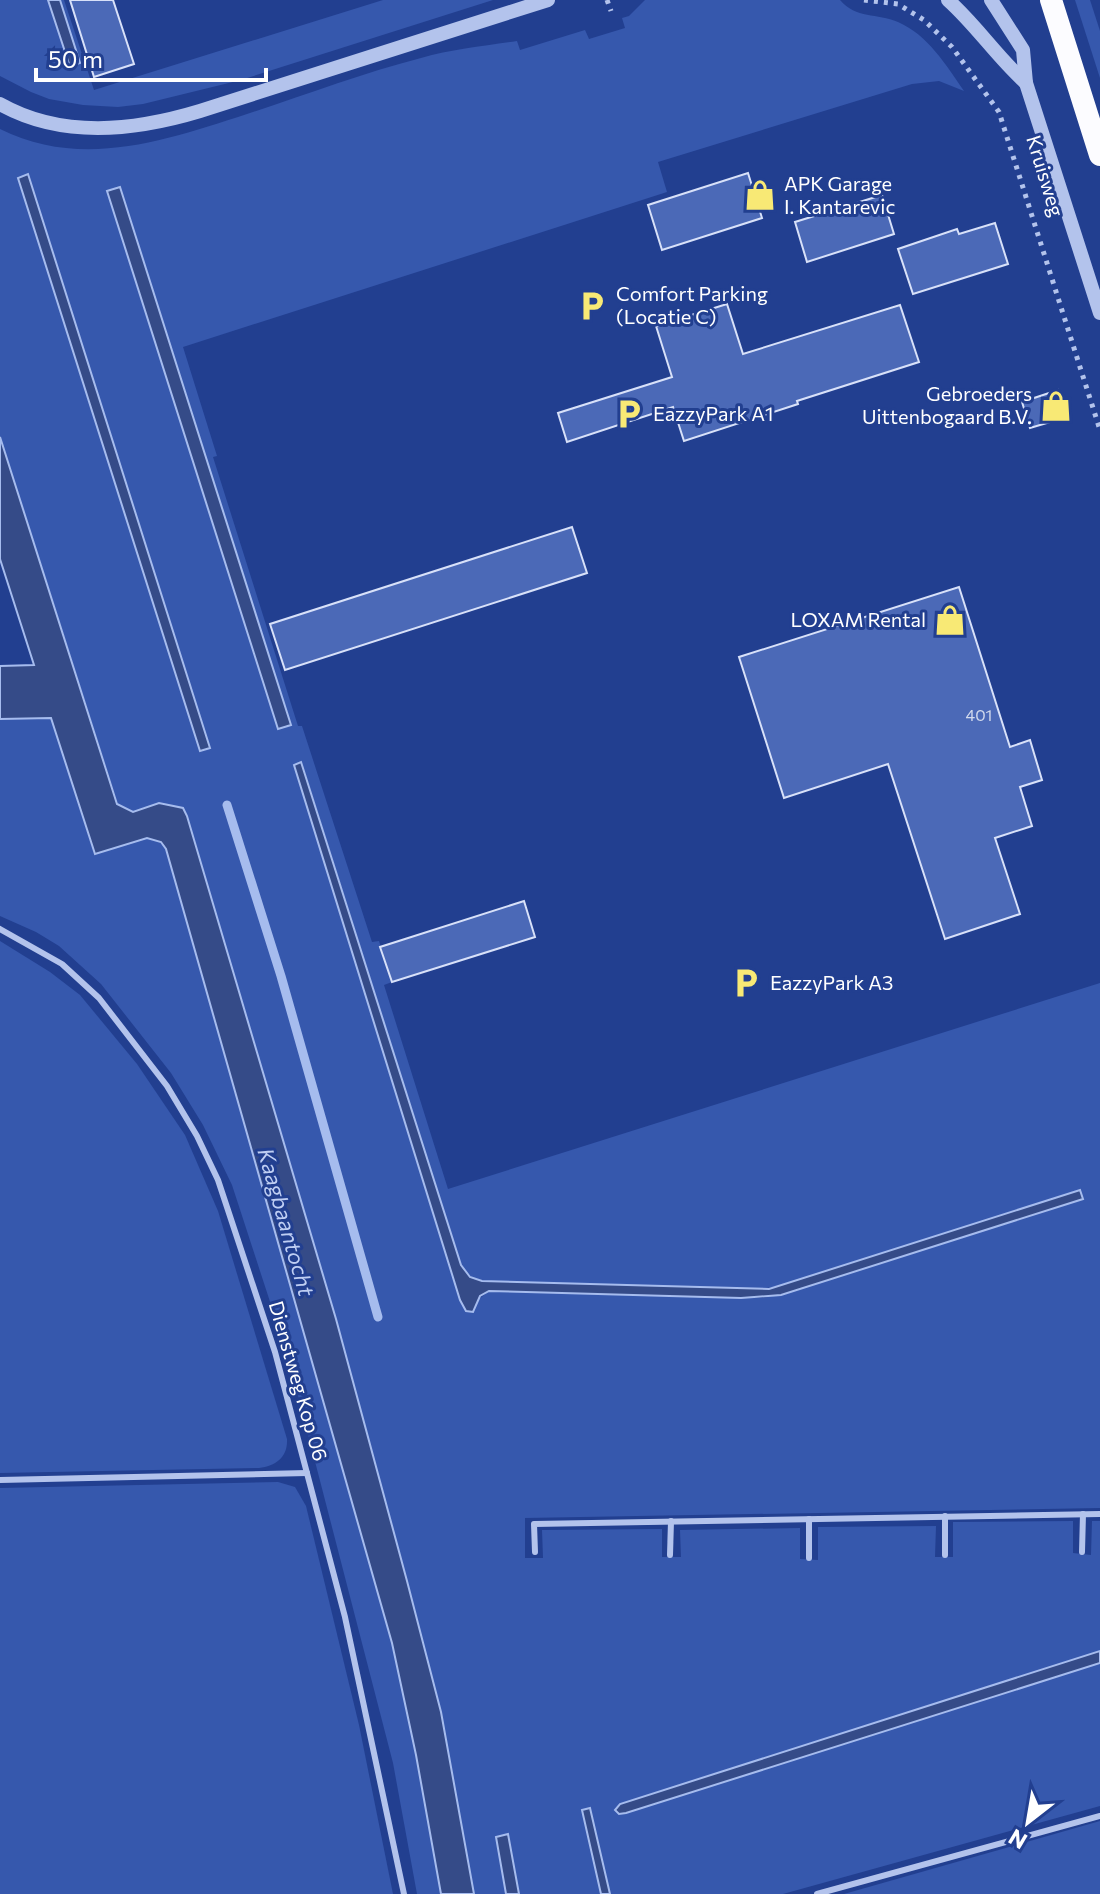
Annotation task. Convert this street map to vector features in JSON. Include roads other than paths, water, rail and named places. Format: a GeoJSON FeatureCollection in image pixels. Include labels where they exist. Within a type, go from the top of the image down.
{"type":"FeatureCollection","features":[{"type":"Feature","properties":{"kind":"highway"},"geometry":{"type":"LineString","coordinates":[[1051,0],[1100,155]]}},
{"type":"Feature","properties":{"kind":"street"},"geometry":{"type":"LineString","coordinates":[[0,104],[36,120],[81,128],[115,128],[166,120],[548,0]]}},
{"type":"Feature","properties":{"kind":"street","name":"Kruisweg"},"geometry":{"type":"LineString","coordinates":[[948,0],[977,29],[1001,60],[1026,83]]}},
{"type":"Feature","properties":{"kind":"street","name":"Kruisweg"},"geometry":{"type":"LineString","coordinates":[[991,0],[1023,50],[1026,83],[1100,313]]}},
{"type":"Feature","properties":{"kind":"lane","name":"Dienstweg Kop 06"},"geometry":{"type":"LineString","coordinates":[[0,929],[62,964],[99,998],[167,1086],[197,1136],[226,1202],[275,1352],[345,1617],[404,1894]]}},
{"type":"Feature","properties":{"kind":"lane"},"geometry":{"type":"LineString","coordinates":[[0,1480],[307,1473]]}},
{"type":"Feature","properties":{"kind":"lane"},"geometry":{"type":"LineString","coordinates":[[1082,1552],[1083,1514]]}},
{"type":"Feature","properties":{"kind":"lane"},"geometry":{"type":"LineString","coordinates":[[535,1552],[534,1524],[1100,1514]]}},
{"type":"Feature","properties":{"kind":"lane"},"geometry":{"type":"LineString","coordinates":[[945,1516],[945,1555]]}},
{"type":"Feature","properties":{"kind":"lane"},"geometry":{"type":"LineString","coordinates":[[809,1519],[809,1558]]}},
{"type":"Feature","properties":{"kind":"lane"},"geometry":{"type":"LineString","coordinates":[[670,1555],[671,1521]]}},
{"type":"Feature","properties":{"kind":"lane"},"geometry":{"type":"LineString","coordinates":[[817,1894],[1100,1816]]}},
{"type":"Feature","properties":{"kind":"water"},"geometry":{"type":"Polygon","coordinates":[[[48,0],[60,0],[80,63],[70,67],[48,0]]]}},
{"type":"Feature","properties":{"kind":"water"},"geometry":{"type":"Polygon","coordinates":[[[28,174],[210,748],[200,751],[18,178],[28,174]]]}},
{"type":"Feature","properties":{"kind":"water"},"geometry":{"type":"Polygon","coordinates":[[[120,187],[291,725],[278,729],[107,191],[120,187]]]}},
{"type":"Feature","properties":{"kind":"water","name":"Kaagbaantocht"},"geometry":{"type":"Polygon","coordinates":[[[0,437],[117,804],[133,812],[159,803],[183,808],[187,816],[336,1319],[407,1581],[441,1712],[474,1894],[441,1894],[392,1643],[166,849],[161,842],[147,838],[95,854],[51,718],[0,719],[0,666],[34,665],[0,559],[0,437]]]}},
{"type":"Feature","properties":{"kind":"water"},"geometry":{"type":"Polygon","coordinates":[[[301,762],[461,1265],[470,1277],[482,1281],[769,1289],[1080,1190],[1083,1199],[781,1295],[741,1298],[489,1291],[480,1296],[473,1312],[466,1311],[460,1300],[294,765],[301,762]]]}},
{"type":"Feature","properties":{"kind":"water"},"geometry":{"type":"Polygon","coordinates":[[[1100,1651],[1100,1663],[626,1813],[619,1814],[615,1810],[620,1804],[1100,1651]]]}},
{"type":"Feature","properties":{"kind":"water"},"geometry":{"type":"Polygon","coordinates":[[[590,1808],[610,1894],[601,1894],[582,1810],[590,1808]]]}},
{"type":"Feature","properties":{"kind":"water"},"geometry":{"type":"Polygon","coordinates":[[[508,1834],[519,1894],[506,1894],[496,1837],[508,1834]]]}},
{"type":"Feature","properties":{"kind":"waterway"},"geometry":{"type":"LineString","coordinates":[[227,805],[281,976],[378,1317]]}},
{"type":"Feature","properties":{"kind":"place","name":"APK Garage I. Kantarevic"},"geometry":{"type":"Point","coordinates":[760,195]}},
{"type":"Feature","properties":{"kind":"place","name":"Comfort Parking (Locatie C)"},"geometry":{"type":"Point","coordinates":[592,306]}},
{"type":"Feature","properties":{"kind":"place","name":"Gebroeders Uittenbogaard B.V."},"geometry":{"type":"Point","coordinates":[1056,406]}},
{"type":"Feature","properties":{"kind":"place","name":"EazzyPark A1"},"geometry":{"type":"Point","coordinates":[629,414]}},
{"type":"Feature","properties":{"kind":"place","name":"LOXAM Rental"},"geometry":{"type":"Point","coordinates":[950,620]}},
{"type":"Feature","properties":{"kind":"place","name":"EazzyPark A3"},"geometry":{"type":"Point","coordinates":[746,983]}}]}
